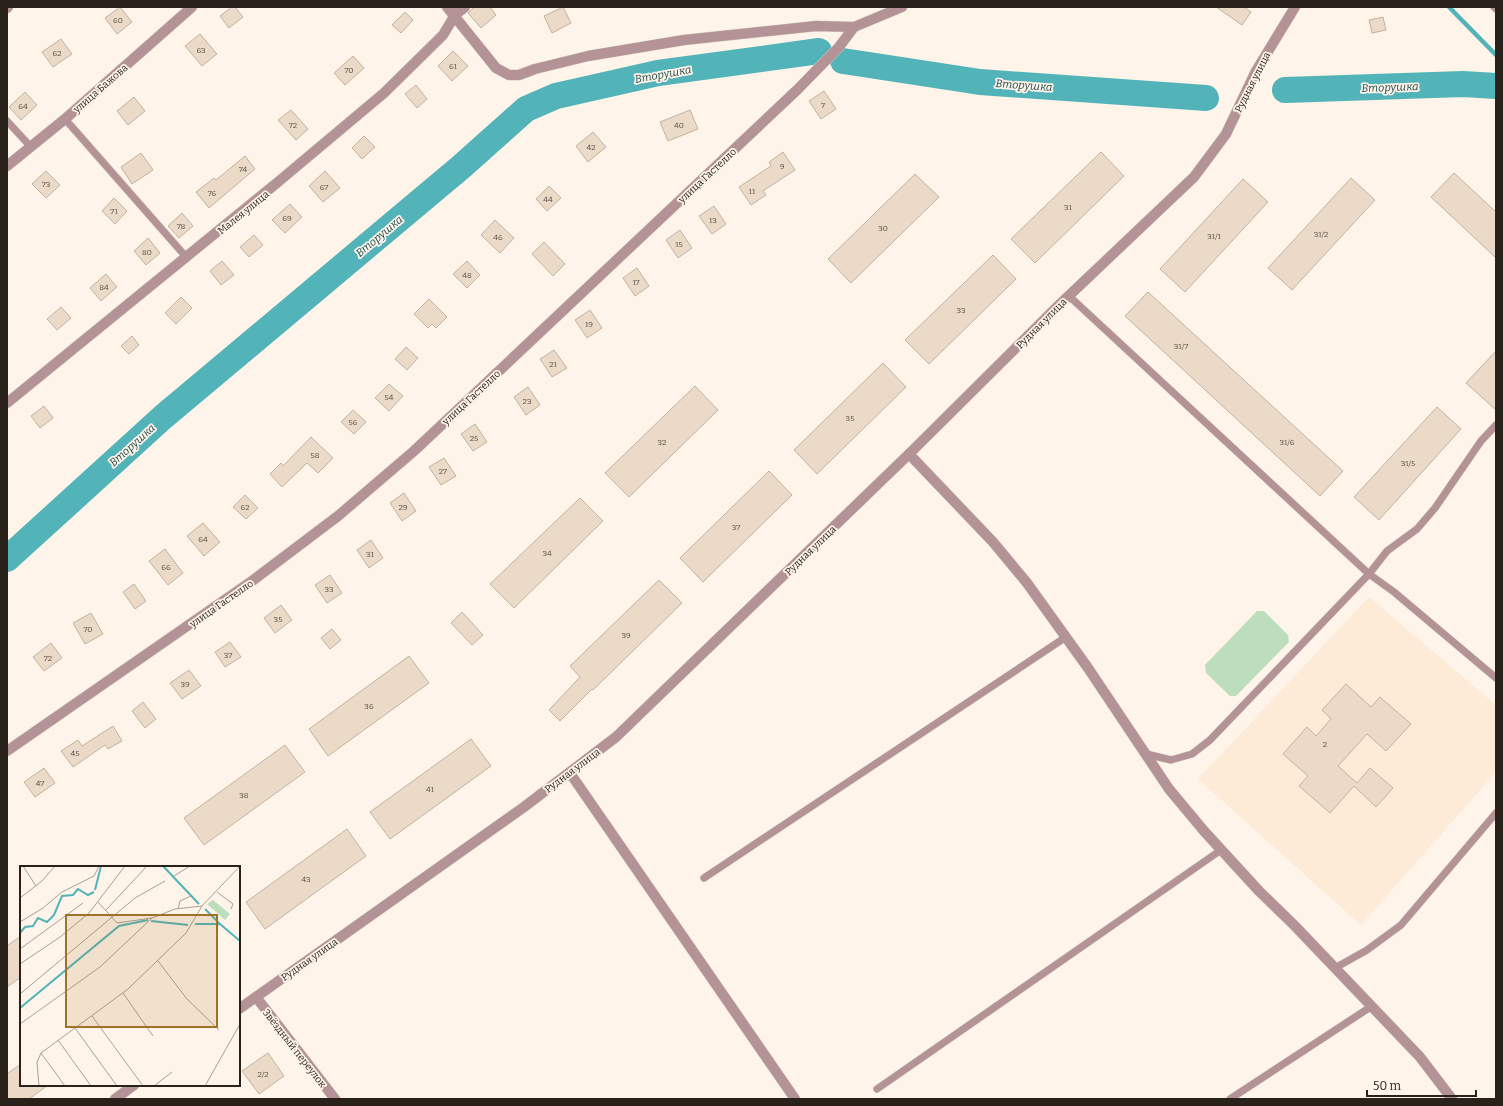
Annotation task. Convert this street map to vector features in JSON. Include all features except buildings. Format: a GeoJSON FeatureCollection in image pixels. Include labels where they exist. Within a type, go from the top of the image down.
{"type":"FeatureCollection","features":[{"type":"Feature","properties":{"kind":"street","name":"улица Бажова"},"geometry":{"type":"LineString","coordinates":[[7,166],[65,119],[192,7]]}},
{"type":"Feature","properties":{"kind":"street"},"geometry":{"type":"LineString","coordinates":[[447,7],[455,15],[496,68],[509,75],[519,75],[535,69],[588,56],[684,40],[816,26],[854,27],[902,7]]}},
{"type":"Feature","properties":{"kind":"street","name":"Малея улица"},"geometry":{"type":"LineString","coordinates":[[7,403],[187,258],[384,92],[443,35],[455,15],[465,7]]}},
{"type":"Feature","properties":{"kind":"street","name":"Рудная улица"},"geometry":{"type":"LineString","coordinates":[[240,1008],[517,812],[616,737],[909,454],[1069,296],[1194,178],[1226,134],[1256,71],[1294,7]]}},
{"type":"Feature","properties":{"kind":"street","name":"улица Гастелло"},"geometry":{"type":"LineString","coordinates":[[7,751],[252,581],[338,516],[414,451],[797,90],[840,47],[854,27]]}},
{"type":"Feature","properties":{"kind":"street"},"geometry":{"type":"LineString","coordinates":[[909,454],[998,548],[1027,583],[1066,637],[1170,789],[1221,850],[1258,892],[1294,925],[1420,1056],[1452,1099]]}},
{"type":"Feature","properties":{"kind":"street"},"geometry":{"type":"LineString","coordinates":[[570,773],[796,1099]]}},
{"type":"Feature","properties":{"kind":"street","name":"Звёздный переулок"},"geometry":{"type":"LineString","coordinates":[[256,997],[335,1099]]}},
{"type":"Feature","properties":{"kind":"street"},"geometry":{"type":"LineString","coordinates":[[114,1099],[133,1086]]}},
{"type":"Feature","properties":{"kind":"lane"},"geometry":{"type":"LineString","coordinates":[[65,119],[187,258]]}},
{"type":"Feature","properties":{"kind":"lane"},"geometry":{"type":"LineString","coordinates":[[7,121],[31,147]]}},
{"type":"Feature","properties":{"kind":"lane"},"geometry":{"type":"LineString","coordinates":[[1069,296],[1368,574],[1394,592],[1496,678]]}},
{"type":"Feature","properties":{"kind":"lane"},"geometry":{"type":"LineString","coordinates":[[1146,754],[1171,760],[1192,754],[1210,740],[1368,574],[1387,552],[1417,529],[1435,508],[1481,441],[1496,425]]}},
{"type":"Feature","properties":{"kind":"lane"},"geometry":{"type":"LineString","coordinates":[[704,878],[1066,637]]}},
{"type":"Feature","properties":{"kind":"lane"},"geometry":{"type":"LineString","coordinates":[[1334,968],[1367,950],[1401,925],[1496,813]]}},
{"type":"Feature","properties":{"kind":"lane"},"geometry":{"type":"LineString","coordinates":[[877,1089],[1221,850]]}},
{"type":"Feature","properties":{"kind":"lane"},"geometry":{"type":"LineString","coordinates":[[1230,1099],[1372,1006]]}},
{"type":"Feature","properties":{"kind":"shaded area"},"geometry":{"type":"Polygon","coordinates":[[[1369,597],[1496,705],[1496,772],[1361,925],[1198,779],[1369,597]]]}},
{"type":"Feature","properties":{"kind":"green space"},"geometry":{"type":"Polygon","coordinates":[[[1257,611],[1264,611],[1288,635],[1289,642],[1236,696],[1230,696],[1206,673],[1205,665],[1257,611]]]}},
{"type":"Feature","properties":{"kind":"waterway"},"geometry":{"type":"LineString","coordinates":[[1449,7],[1496,55]]}},
{"type":"Feature","properties":{"kind":"waterway","name":"Вторушка"},"geometry":{"type":"LineString","coordinates":[[7,559],[163,417],[461,167],[526,109],[556,96],[658,73],[819,51]]}},
{"type":"Feature","properties":{"kind":"waterway","name":"Вторушка"},"geometry":{"type":"LineString","coordinates":[[843,61],[980,82],[1206,98]]}},
{"type":"Feature","properties":{"kind":"waterway","name":"Вторушка"},"geometry":{"type":"LineString","coordinates":[[1285,90],[1463,84],[1496,86]]}}]}
